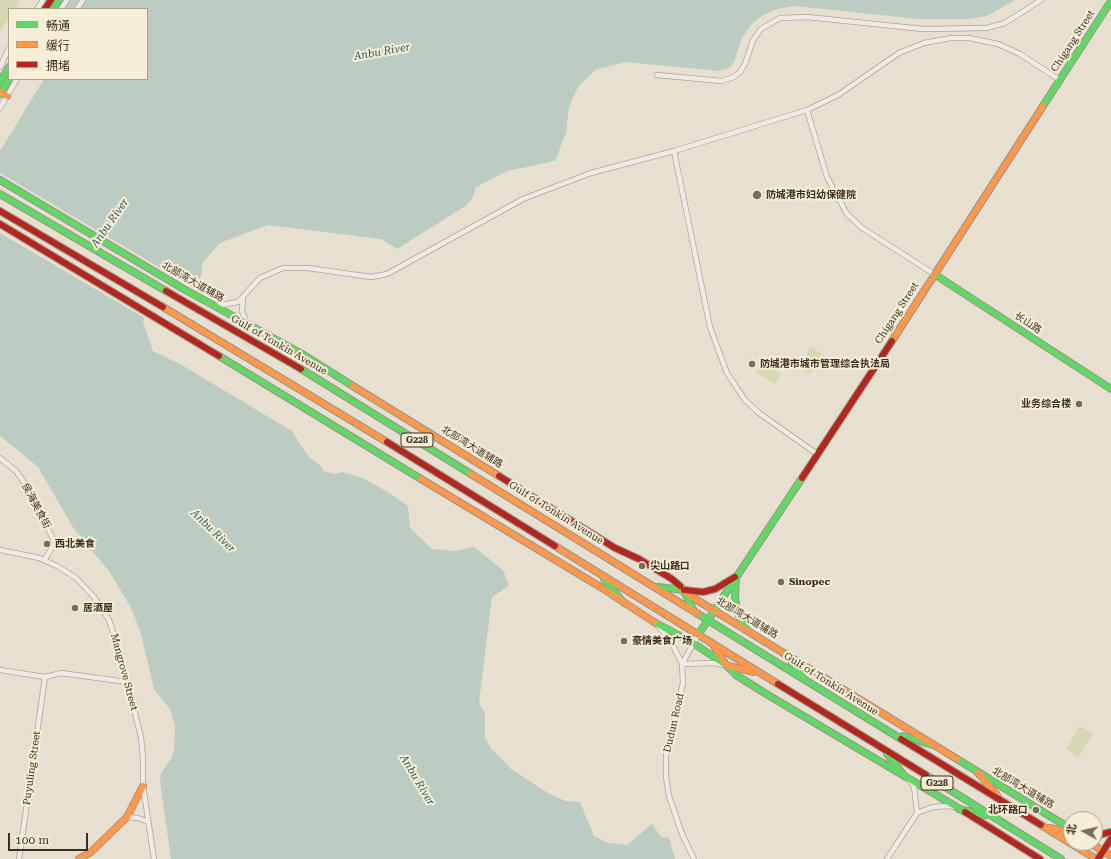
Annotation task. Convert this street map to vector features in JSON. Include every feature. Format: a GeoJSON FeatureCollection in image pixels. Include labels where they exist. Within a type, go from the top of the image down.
{"type":"FeatureCollection","features":[{"type":"Feature","properties":{"kind":"main road"},"geometry":{"type":"LineString","coordinates":[[50,4],[59,0]]}},
{"type":"Feature","properties":{"kind":"main road","name":"Chigang Street"},"geometry":{"type":"LineString","coordinates":[[698,634],[817,454],[1111,0]]}},
{"type":"Feature","properties":{"kind":"main road"},"geometry":{"type":"LineString","coordinates":[[0,82],[8,69]]}},
{"type":"Feature","properties":{"kind":"main road"},"geometry":{"type":"LineString","coordinates":[[7,96],[0,93],[8,80]]}},
{"type":"Feature","properties":{"kind":"main road","name":"北部湾大道辅路"},"geometry":{"type":"LineString","coordinates":[[0,180],[182,288],[246,322],[308,358],[615,548],[639,559],[672,579],[683,590],[714,610],[1063,824]]}},
{"type":"Feature","properties":{"kind":"main road","name":"Gulf of Tonkin Avenue"},"geometry":{"type":"LineString","coordinates":[[0,194],[283,358],[1097,859]]}},
{"type":"Feature","properties":{"kind":"main road","name":"G228"},"geometry":{"type":"LineString","coordinates":[[0,211],[169,310],[698,634],[1061,859]]}},
{"type":"Feature","properties":{"kind":"main road"},"geometry":{"type":"LineString","coordinates":[[0,224],[602,588],[645,617],[693,643],[726,665],[736,675],[768,695],[903,774],[1040,859]]}},
{"type":"Feature","properties":{"kind":"main road","name":"长山路"},"geometry":{"type":"LineString","coordinates":[[934,274],[1111,389]]}},
{"type":"Feature","properties":{"kind":"main road"},"geometry":{"type":"LineString","coordinates":[[600,574],[624,603]]}},
{"type":"Feature","properties":{"kind":"main road"},"geometry":{"type":"LineString","coordinates":[[656,587],[703,592],[715,589],[736,576]]}},
{"type":"Feature","properties":{"kind":"main road"},"geometry":{"type":"LineString","coordinates":[[736,576],[735,597],[737,612],[741,622],[750,632]]}},
{"type":"Feature","properties":{"kind":"main road"},"geometry":{"type":"LineString","coordinates":[[683,590],[694,610]]}},
{"type":"Feature","properties":{"kind":"main road"},"geometry":{"type":"LineString","coordinates":[[713,644],[726,665],[762,674]]}},
{"type":"Feature","properties":{"kind":"main road"},"geometry":{"type":"LineString","coordinates":[[784,653],[805,679]]}},
{"type":"Feature","properties":{"kind":"main road"},"geometry":{"type":"LineString","coordinates":[[893,734],[933,745]]}},
{"type":"Feature","properties":{"kind":"main road"},"geometry":{"type":"LineString","coordinates":[[881,748],[903,774]]}},
{"type":"Feature","properties":{"kind":"main road"},"geometry":{"type":"LineString","coordinates":[[978,772],[1002,801]]}},
{"type":"Feature","properties":{"kind":"main road"},"geometry":{"type":"LineString","coordinates":[[79,859],[91,852],[127,818],[143,786]]}},
{"type":"Feature","properties":{"kind":"main road"},"geometry":{"type":"LineString","coordinates":[[959,809],[993,817]]}},
{"type":"Feature","properties":{"kind":"main road"},"geometry":{"type":"LineString","coordinates":[[1044,827],[1063,831]]}},
{"type":"Feature","properties":{"kind":"main road"},"geometry":{"type":"LineString","coordinates":[[1097,859],[1111,839]]}},
{"type":"Feature","properties":{"kind":"main road"},"geometry":{"type":"LineString","coordinates":[[1103,851],[1111,856]]}},
{"type":"Feature","properties":{"kind":"street"},"geometry":{"type":"LineString","coordinates":[[657,75],[721,81],[734,77],[740,72],[745,64],[753,40],[761,29],[780,18],[807,17],[923,29],[986,28],[1005,23],[1041,0]]}},
{"type":"Feature","properties":{"kind":"street"},"geometry":{"type":"LineString","coordinates":[[40,8],[50,4]]}},
{"type":"Feature","properties":{"kind":"street"},"geometry":{"type":"LineString","coordinates":[[214,306],[233,304],[243,297],[250,287],[260,278],[283,268],[302,267],[371,277],[386,274],[524,199],[591,173],[674,151],[807,110],[838,96],[899,53],[924,43],[951,38],[969,38],[998,44],[1020,54],[1060,80]]}},
{"type":"Feature","properties":{"kind":"street"},"geometry":{"type":"LineString","coordinates":[[0,67],[8,50]]}},
{"type":"Feature","properties":{"kind":"street"},"geometry":{"type":"LineString","coordinates":[[0,108],[16,80]]}},
{"type":"Feature","properties":{"kind":"street"},"geometry":{"type":"LineString","coordinates":[[807,110],[827,177],[847,214],[862,228],[934,274]]}},
{"type":"Feature","properties":{"kind":"street"},"geometry":{"type":"LineString","coordinates":[[674,151],[710,327],[727,373],[745,400],[759,413],[817,454]]}},
{"type":"Feature","properties":{"kind":"street"},"geometry":{"type":"LineString","coordinates":[[243,297],[242,311],[246,322]]}},
{"type":"Feature","properties":{"kind":"street","name":"侯海美食街"},"geometry":{"type":"LineString","coordinates":[[0,458],[16,471],[26,485],[55,543],[45,559]]}},
{"type":"Feature","properties":{"kind":"street","name":"Mangrove Street"},"geometry":{"type":"LineString","coordinates":[[0,550],[45,559],[76,578],[94,597],[109,620],[141,737],[144,759],[143,786],[154,859]]}},
{"type":"Feature","properties":{"kind":"street"},"geometry":{"type":"LineString","coordinates":[[645,617],[663,631],[671,641],[682,664],[713,663],[726,665]]}},
{"type":"Feature","properties":{"kind":"street","name":"Dudun Road"},"geometry":{"type":"LineString","coordinates":[[694,859],[669,796],[666,777],[666,755],[683,683],[682,664],[698,634]]}},
{"type":"Feature","properties":{"kind":"street"},"geometry":{"type":"LineString","coordinates":[[0,670],[45,677],[61,673],[127,682]]}},
{"type":"Feature","properties":{"kind":"street","name":"Puyuling Street"},"geometry":{"type":"LineString","coordinates":[[19,859],[45,677]]}},
{"type":"Feature","properties":{"kind":"street"},"geometry":{"type":"LineString","coordinates":[[887,859],[917,813],[914,786],[903,774]]}},
{"type":"Feature","properties":{"kind":"street"},"geometry":{"type":"LineString","coordinates":[[917,813],[948,806],[959,809]]}},
{"type":"Feature","properties":{"kind":"street"},"geometry":{"type":"LineString","coordinates":[[127,818],[138,818],[148,822]]}},
{"type":"Feature","properties":{"kind":"green space"},"geometry":{"type":"Polygon","coordinates":[[[0,0],[21,0],[16,8],[8,8],[8,20],[0,32],[0,0]]]}},
{"type":"Feature","properties":{"kind":"green space"},"geometry":{"type":"Polygon","coordinates":[[[811,347],[822,354],[810,374],[799,367],[811,347]]]}},
{"type":"Feature","properties":{"kind":"green space"},"geometry":{"type":"Polygon","coordinates":[[[762,362],[781,374],[775,384],[756,372],[762,362]]]}},
{"type":"Feature","properties":{"kind":"green space"},"geometry":{"type":"Polygon","coordinates":[[[1080,726],[1093,734],[1078,757],[1066,749],[1080,726]]]}},
{"type":"Feature","properties":{"kind":"water","name":"Anbu River"},"geometry":{"type":"Polygon","coordinates":[[[47,0],[1015,0],[987,16],[968,19],[918,19],[795,6],[777,9],[762,16],[751,25],[742,38],[734,62],[729,68],[719,71],[625,62],[595,70],[578,87],[569,107],[566,133],[555,161],[507,171],[476,187],[473,197],[467,205],[397,249],[381,239],[268,225],[220,243],[203,262],[200,282],[175,278],[157,284],[143,322],[153,351],[180,364],[292,431],[308,456],[321,466],[324,471],[333,474],[343,472],[365,479],[394,496],[408,506],[410,528],[432,549],[455,551],[474,547],[503,570],[509,586],[492,597],[479,703],[485,713],[485,738],[490,747],[511,769],[548,793],[565,801],[580,802],[594,836],[608,843],[627,845],[652,824],[661,837],[669,838],[675,859],[171,859],[160,781],[161,773],[171,759],[174,750],[175,726],[170,709],[154,689],[140,630],[130,606],[109,571],[74,529],[38,467],[0,436],[0,151],[43,80],[148,80],[148,8],[58,8],[47,0]]]}},
{"type":"Feature","properties":{"kind":"pier"},"geometry":{"type":"Polygon","coordinates":[[[0,173],[184,282],[175,280],[158,286],[146,319],[0,233],[0,173]]]}},
{"type":"Feature","properties":{"kind":"traffic: fast"},"geometry":{"type":"LineString","coordinates":[[54,8],[59,0]]}},
{"type":"Feature","properties":{"kind":"traffic: fast"},"geometry":{"type":"LineString","coordinates":[[1043,106],[1111,1]]}},
{"type":"Feature","properties":{"kind":"traffic: fast"},"geometry":{"type":"LineString","coordinates":[[0,82],[8,69]]}},
{"type":"Feature","properties":{"kind":"traffic: fast"},"geometry":{"type":"LineString","coordinates":[[0,94],[8,80]]}},
{"type":"Feature","properties":{"kind":"traffic: fast"},"geometry":{"type":"LineString","coordinates":[[0,180],[182,288],[302,354],[353,386]]}},
{"type":"Feature","properties":{"kind":"traffic: fast"},"geometry":{"type":"LineString","coordinates":[[0,194],[166,291]]}},
{"type":"Feature","properties":{"kind":"traffic: fast"},"geometry":{"type":"LineString","coordinates":[[934,274],[1111,389]]}},
{"type":"Feature","properties":{"kind":"traffic: fast"},"geometry":{"type":"LineString","coordinates":[[219,356],[421,479]]}},
{"type":"Feature","properties":{"kind":"traffic: fast"},"geometry":{"type":"LineString","coordinates":[[301,369],[471,474]]}},
{"type":"Feature","properties":{"kind":"traffic: fast"},"geometry":{"type":"LineString","coordinates":[[698,635],[802,478]]}},
{"type":"Feature","properties":{"kind":"traffic: fast"},"geometry":{"type":"LineString","coordinates":[[736,578],[735,597],[737,612],[746,628]]}},
{"type":"Feature","properties":{"kind":"traffic: fast"},"geometry":{"type":"LineString","coordinates":[[604,579],[624,603]]}},
{"type":"Feature","properties":{"kind":"traffic: fast"},"geometry":{"type":"LineString","coordinates":[[658,587],[683,590],[693,609]]}},
{"type":"Feature","properties":{"kind":"traffic: fast"},"geometry":{"type":"LineString","coordinates":[[698,614],[901,739]]}},
{"type":"Feature","properties":{"kind":"traffic: fast"},"geometry":{"type":"LineString","coordinates":[[654,622],[693,643],[726,665],[736,675],[768,695],[965,812]]}},
{"type":"Feature","properties":{"kind":"traffic: fast"},"geometry":{"type":"LineString","coordinates":[[784,653],[801,674]]}},
{"type":"Feature","properties":{"kind":"traffic: fast"},"geometry":{"type":"LineString","coordinates":[[903,736],[933,745]]}},
{"type":"Feature","properties":{"kind":"traffic: fast"},"geometry":{"type":"LineString","coordinates":[[887,754],[903,774]]}},
{"type":"Feature","properties":{"kind":"traffic: fast"},"geometry":{"type":"LineString","coordinates":[[957,759],[1063,824]]}},
{"type":"Feature","properties":{"kind":"traffic: fast"},"geometry":{"type":"LineString","coordinates":[[926,775],[1061,859]]}},
{"type":"Feature","properties":{"kind":"traffic: fast"},"geometry":{"type":"LineString","coordinates":[[959,809],[985,815]]}},
{"type":"Feature","properties":{"kind":"traffic: slow"},"geometry":{"type":"LineString","coordinates":[[0,92],[7,96]]}},
{"type":"Feature","properties":{"kind":"traffic: slow"},"geometry":{"type":"LineString","coordinates":[[892,341],[1043,106]]}},
{"type":"Feature","properties":{"kind":"traffic: slow"},"geometry":{"type":"LineString","coordinates":[[163,307],[387,442]]}},
{"type":"Feature","properties":{"kind":"traffic: slow"},"geometry":{"type":"LineString","coordinates":[[353,386],[499,476]]}},
{"type":"Feature","properties":{"kind":"traffic: slow"},"geometry":{"type":"LineString","coordinates":[[471,474],[698,614]]}},
{"type":"Feature","properties":{"kind":"traffic: slow"},"geometry":{"type":"LineString","coordinates":[[421,479],[602,588],[654,622]]}},
{"type":"Feature","properties":{"kind":"traffic: slow"},"geometry":{"type":"LineString","coordinates":[[555,546],[778,684]]}},
{"type":"Feature","properties":{"kind":"traffic: slow"},"geometry":{"type":"LineString","coordinates":[[680,586],[692,597],[957,759]]}},
{"type":"Feature","properties":{"kind":"traffic: slow"},"geometry":{"type":"LineString","coordinates":[[714,646],[726,665],[753,672]]}},
{"type":"Feature","properties":{"kind":"traffic: slow"},"geometry":{"type":"LineString","coordinates":[[978,773],[997,795]]}},
{"type":"Feature","properties":{"kind":"traffic: slow"},"geometry":{"type":"LineString","coordinates":[[79,859],[91,852],[127,817],[143,786]]}},
{"type":"Feature","properties":{"kind":"traffic: slow"},"geometry":{"type":"LineString","coordinates":[[1041,825],[1096,859]]}},
{"type":"Feature","properties":{"kind":"traffic: slow"},"geometry":{"type":"LineString","coordinates":[[1050,828],[1063,831]]}},
{"type":"Feature","properties":{"kind":"traffic: slow"},"geometry":{"type":"LineString","coordinates":[[1103,851],[1111,856]]}},
{"type":"Feature","properties":{"kind":"traffic: jam"},"geometry":{"type":"LineString","coordinates":[[46,8],[51,0]]}},
{"type":"Feature","properties":{"kind":"traffic: jam"},"geometry":{"type":"LineString","coordinates":[[0,211],[163,307]]}},
{"type":"Feature","properties":{"kind":"traffic: jam"},"geometry":{"type":"LineString","coordinates":[[0,224],[219,356]]}},
{"type":"Feature","properties":{"kind":"traffic: jam"},"geometry":{"type":"LineString","coordinates":[[166,291],[301,369]]}},
{"type":"Feature","properties":{"kind":"traffic: jam"},"geometry":{"type":"LineString","coordinates":[[802,478],[892,341]]}},
{"type":"Feature","properties":{"kind":"traffic: jam"},"geometry":{"type":"LineString","coordinates":[[387,442],[555,546]]}},
{"type":"Feature","properties":{"kind":"traffic: jam"},"geometry":{"type":"LineString","coordinates":[[499,476],[615,548],[639,559],[672,579],[680,586]]}},
{"type":"Feature","properties":{"kind":"traffic: jam"},"geometry":{"type":"LineString","coordinates":[[684,590],[703,592],[715,589],[735,577]]}},
{"type":"Feature","properties":{"kind":"traffic: jam"},"geometry":{"type":"LineString","coordinates":[[778,684],[926,775]]}},
{"type":"Feature","properties":{"kind":"traffic: jam"},"geometry":{"type":"LineString","coordinates":[[901,739],[1041,825]]}},
{"type":"Feature","properties":{"kind":"traffic: jam"},"geometry":{"type":"LineString","coordinates":[[965,812],[1040,859]]}},
{"type":"Feature","properties":{"kind":"traffic: jam"},"geometry":{"type":"LineString","coordinates":[[1103,834],[1111,832]]}},
{"type":"Feature","properties":{"kind":"traffic: jam"},"geometry":{"type":"LineString","coordinates":[[1098,859],[1111,839]]}},
{"type":"Feature","properties":{"kind":"place","name":"防城港市妇幼保健院"},"geometry":{"type":"Point","coordinates":[757,195]}},
{"type":"Feature","properties":{"kind":"place","name":"防城港市城市管理综合执法局"},"geometry":{"type":"Point","coordinates":[752,364]}},
{"type":"Feature","properties":{"kind":"place","name":"业务综合楼"},"geometry":{"type":"Point","coordinates":[1079,404]}},
{"type":"Feature","properties":{"kind":"place","name":"西北美食"},"geometry":{"type":"Point","coordinates":[47,544]}},
{"type":"Feature","properties":{"kind":"place","name":"尖山路口"},"geometry":{"type":"Point","coordinates":[642,566]}},
{"type":"Feature","properties":{"kind":"place","name":"Sinopec"},"geometry":{"type":"Point","coordinates":[781,582]}},
{"type":"Feature","properties":{"kind":"place","name":"居酒屋"},"geometry":{"type":"Point","coordinates":[75,608]}},
{"type":"Feature","properties":{"kind":"place","name":"豪情美食广场"},"geometry":{"type":"Point","coordinates":[624,641]}},
{"type":"Feature","properties":{"kind":"place","name":"北环路口"},"geometry":{"type":"Point","coordinates":[1036,810]}}]}
